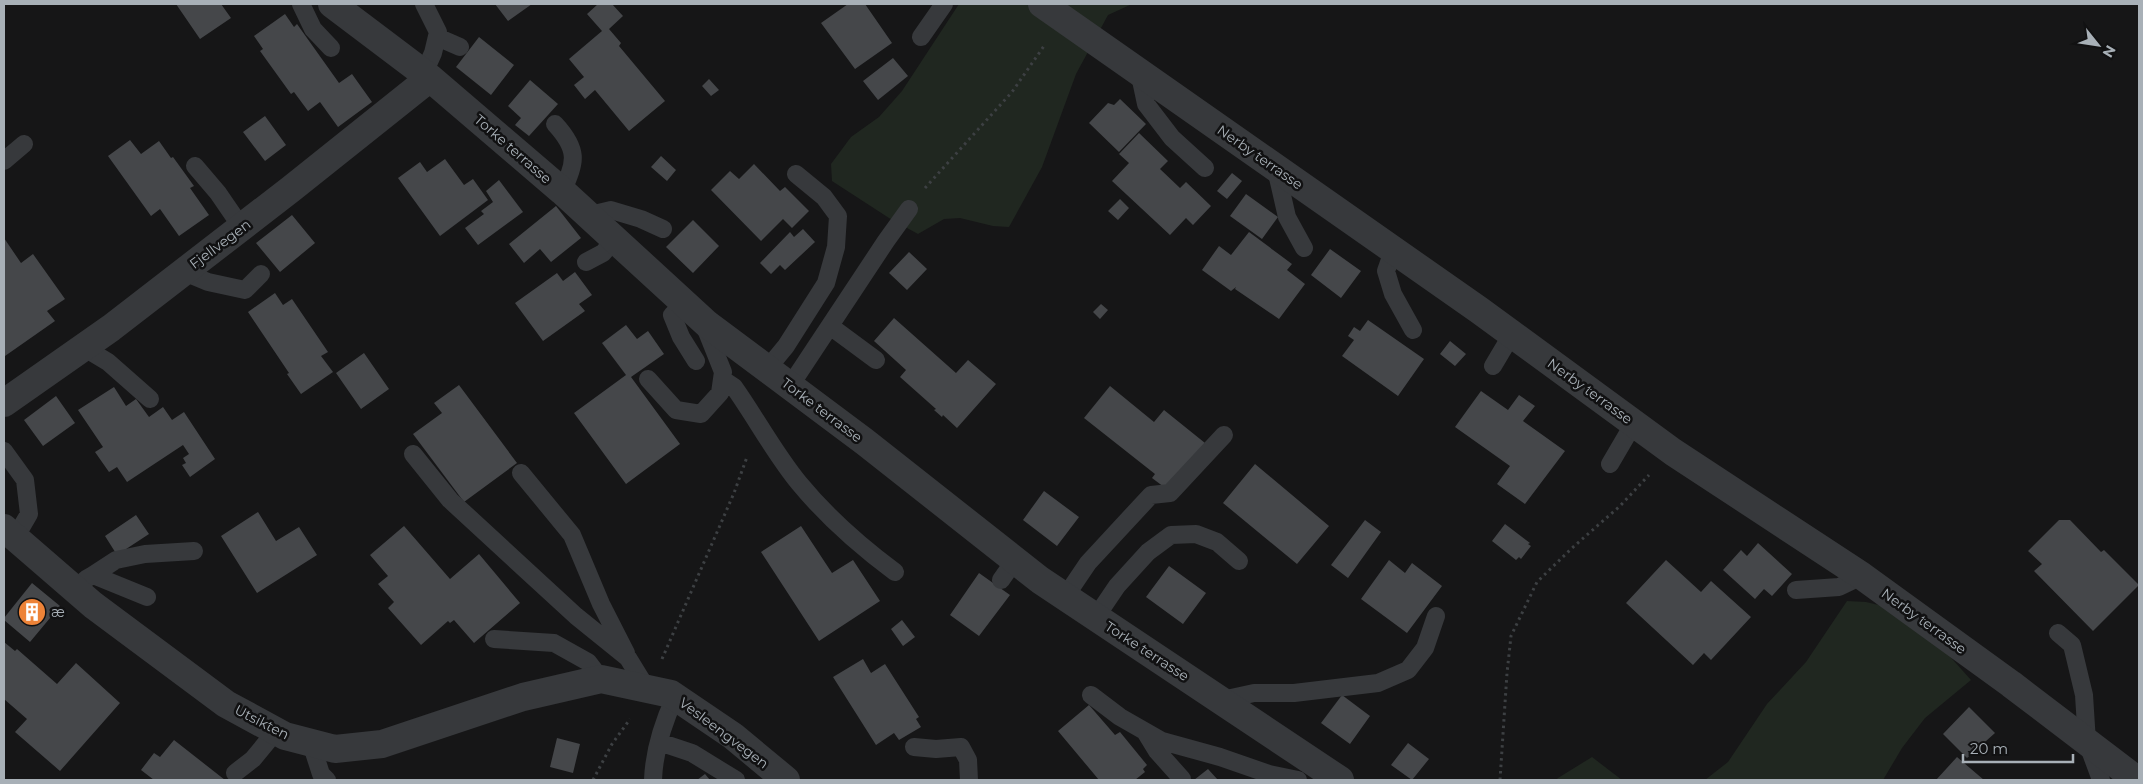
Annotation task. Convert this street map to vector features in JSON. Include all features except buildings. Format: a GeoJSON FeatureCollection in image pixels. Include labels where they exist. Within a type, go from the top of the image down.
{"type":"FeatureCollection","features":[{"type":"Feature","properties":{"kind":"street","name":"Torke terrasse"},"geometry":{"type":"LineString","coordinates":[[332,4],[427,76],[590,215],[693,311],[865,442],[1008,570],[1065,597],[1222,700],[1339,780]]}},
{"type":"Feature","properties":{"kind":"street","name":"Nerby terrasse"},"geometry":{"type":"LineString","coordinates":[[1051,10],[1512,334],[1673,452],[1862,576],[2137,780]]}},
{"type":"Feature","properties":{"kind":"street","name":"Fjellvegen"},"geometry":{"type":"LineString","coordinates":[[4,403],[84,347],[242,228],[427,76]]}},
{"type":"Feature","properties":{"kind":"street","name":"Utsikten"},"geometry":{"type":"LineString","coordinates":[[9,533],[82,581],[93,605],[226,704],[285,736],[335,749],[382,744],[523,697],[601,679]]}},
{"type":"Feature","properties":{"kind":"street","name":"Vesleengvegen"},"geometry":{"type":"LineString","coordinates":[[601,679],[671,694],[733,736],[786,780]]}},
{"type":"Feature","properties":{"kind":"lane"},"geometry":{"type":"LineString","coordinates":[[301,4],[313,29],[331,48]]}},
{"type":"Feature","properties":{"kind":"lane"},"geometry":{"type":"LineString","coordinates":[[424,4],[438,32],[427,76]]}},
{"type":"Feature","properties":{"kind":"lane"},"geometry":{"type":"LineString","coordinates":[[921,37],[944,4]]}},
{"type":"Feature","properties":{"kind":"lane"},"geometry":{"type":"LineString","coordinates":[[437,37],[460,48]]}},
{"type":"Feature","properties":{"kind":"lane"},"geometry":{"type":"LineString","coordinates":[[1139,71],[1146,104],[1172,138],[1205,168]]}},
{"type":"Feature","properties":{"kind":"lane"},"geometry":{"type":"LineString","coordinates":[[555,124],[563,133],[574,152],[570,175],[562,191]]}},
{"type":"Feature","properties":{"kind":"lane"},"geometry":{"type":"LineString","coordinates":[[4,161],[24,144]]}},
{"type":"Feature","properties":{"kind":"lane"},"geometry":{"type":"LineString","coordinates":[[194,166],[218,193],[242,228]]}},
{"type":"Feature","properties":{"kind":"lane"},"geometry":{"type":"LineString","coordinates":[[1276,169],[1287,217],[1304,248]]}},
{"type":"Feature","properties":{"kind":"lane"},"geometry":{"type":"LineString","coordinates":[[767,369],[786,346],[826,283],[836,247],[838,216],[824,197],[796,174]]}},
{"type":"Feature","properties":{"kind":"lane"},"geometry":{"type":"LineString","coordinates":[[790,386],[909,209]]}},
{"type":"Feature","properties":{"kind":"lane"},"geometry":{"type":"LineString","coordinates":[[590,215],[611,210],[641,219],[663,229]]}},
{"type":"Feature","properties":{"kind":"lane"},"geometry":{"type":"LineString","coordinates":[[586,262],[603,253],[616,239]]}},
{"type":"Feature","properties":{"kind":"lane"},"geometry":{"type":"LineString","coordinates":[[1393,250],[1386,271],[1393,294],[1413,330]]}},
{"type":"Feature","properties":{"kind":"lane"},"geometry":{"type":"LineString","coordinates":[[184,272],[208,282],[245,290],[261,274]]}},
{"type":"Feature","properties":{"kind":"lane"},"geometry":{"type":"LineString","coordinates":[[648,379],[676,410],[701,414],[720,393],[723,372],[693,311],[672,315],[681,336],[696,361]]}},
{"type":"Feature","properties":{"kind":"lane"},"geometry":{"type":"LineString","coordinates":[[830,326],[876,360]]}},
{"type":"Feature","properties":{"kind":"lane"},"geometry":{"type":"LineString","coordinates":[[1493,366],[1512,334]]}},
{"type":"Feature","properties":{"kind":"lane"},"geometry":{"type":"LineString","coordinates":[[84,347],[108,362],[150,399]]}},
{"type":"Feature","properties":{"kind":"lane"},"geometry":{"type":"LineString","coordinates":[[722,379],[734,387],[798,482],[824,511],[864,548],[895,572]]}},
{"type":"Feature","properties":{"kind":"lane"},"geometry":{"type":"LineString","coordinates":[[1610,464],[1634,423]]}},
{"type":"Feature","properties":{"kind":"lane"},"geometry":{"type":"LineString","coordinates":[[1065,597],[1088,563],[1150,495],[1170,493],[1224,435]]}},
{"type":"Feature","properties":{"kind":"lane"},"geometry":{"type":"LineString","coordinates":[[4,451],[25,480],[29,514],[9,533]]}},
{"type":"Feature","properties":{"kind":"lane"},"geometry":{"type":"LineString","coordinates":[[413,454],[450,500],[576,616],[628,658]]}},
{"type":"Feature","properties":{"kind":"lane"},"geometry":{"type":"LineString","coordinates":[[521,473],[572,535],[601,604],[628,658],[647,689]]}},
{"type":"Feature","properties":{"kind":"lane"},"geometry":{"type":"LineString","coordinates":[[1096,617],[1117,586],[1148,552],[1170,535],[1196,534],[1217,542],[1239,561]]}},
{"type":"Feature","properties":{"kind":"lane"},"geometry":{"type":"LineString","coordinates":[[82,581],[116,560],[145,554],[194,551]]}},
{"type":"Feature","properties":{"kind":"lane"},"geometry":{"type":"LineString","coordinates":[[1796,590],[1839,587],[1862,576]]}},
{"type":"Feature","properties":{"kind":"lane"},"geometry":{"type":"LineString","coordinates":[[82,581],[147,597]]}},
{"type":"Feature","properties":{"kind":"lane"},"geometry":{"type":"LineString","coordinates":[[1222,700],[1254,693],[1321,690],[1378,683],[1408,670],[1425,648],[1436,616]]}},
{"type":"Feature","properties":{"kind":"lane"},"geometry":{"type":"LineString","coordinates":[[2058,633],[2072,645],[2084,695],[2087,742],[2101,780]]}},
{"type":"Feature","properties":{"kind":"lane"},"geometry":{"type":"LineString","coordinates":[[494,639],[554,643],[588,662],[601,679]]}},
{"type":"Feature","properties":{"kind":"lane"},"geometry":{"type":"LineString","coordinates":[[1091,695],[1120,717],[1162,741],[1220,757],[1269,774],[1298,780]]}},
{"type":"Feature","properties":{"kind":"lane"},"geometry":{"type":"LineString","coordinates":[[653,780],[663,723],[674,697]]}},
{"type":"Feature","properties":{"kind":"lane"},"geometry":{"type":"LineString","coordinates":[[235,773],[253,759],[276,731]]}},
{"type":"Feature","properties":{"kind":"lane"},"geometry":{"type":"LineString","coordinates":[[1144,731],[1157,751],[1182,779]]}},
{"type":"Feature","properties":{"kind":"lane"},"geometry":{"type":"LineString","coordinates":[[659,742],[692,754],[736,780]]}},
{"type":"Feature","properties":{"kind":"lane"},"geometry":{"type":"LineString","coordinates":[[311,743],[320,774],[327,780]]}},
{"type":"Feature","properties":{"kind":"lane"},"geometry":{"type":"LineString","coordinates":[[914,747],[936,749],[961,747],[968,760],[970,780]]}},
{"type":"Feature","properties":{"kind":"path"},"geometry":{"type":"LineString","coordinates":[[909,209],[929,183],[1012,92],[1045,44],[1051,10]]}},
{"type":"Feature","properties":{"kind":"path"},"geometry":{"type":"LineString","coordinates":[[592,780],[612,744],[638,710],[660,664],[734,493],[759,424]]}},
{"type":"Feature","properties":{"kind":"path"},"geometry":{"type":"LineString","coordinates":[[1500,780],[1511,636],[1537,582],[1620,506],[1673,452]]}},
{"type":"Feature","properties":{"kind":"shaded area"},"geometry":{"type":"Polygon","coordinates":[[[959,4],[1132,4],[1108,15],[1076,74],[1042,167],[1009,227],[993,226],[960,218],[944,219],[918,234],[889,218],[832,181],[831,164],[851,137],[879,117],[902,91],[959,4]]]}},
{"type":"Feature","properties":{"kind":"shaded area"},"geometry":{"type":"Polygon","coordinates":[[[1847,601],[1866,602],[1887,607],[1945,651],[1971,680],[1925,718],[1902,748],[1883,780],[1705,780],[1728,762],[1767,704],[1806,662],[1847,601]]]}},
{"type":"Feature","properties":{"kind":"shaded area"},"geometry":{"type":"Polygon","coordinates":[[[1592,757],[1622,780],[1556,780],[1558,778],[1592,757]]]}},
{"type":"Feature","properties":{"kind":"place","name":"æ"},"geometry":{"type":"Point","coordinates":[32,612]}}]}
